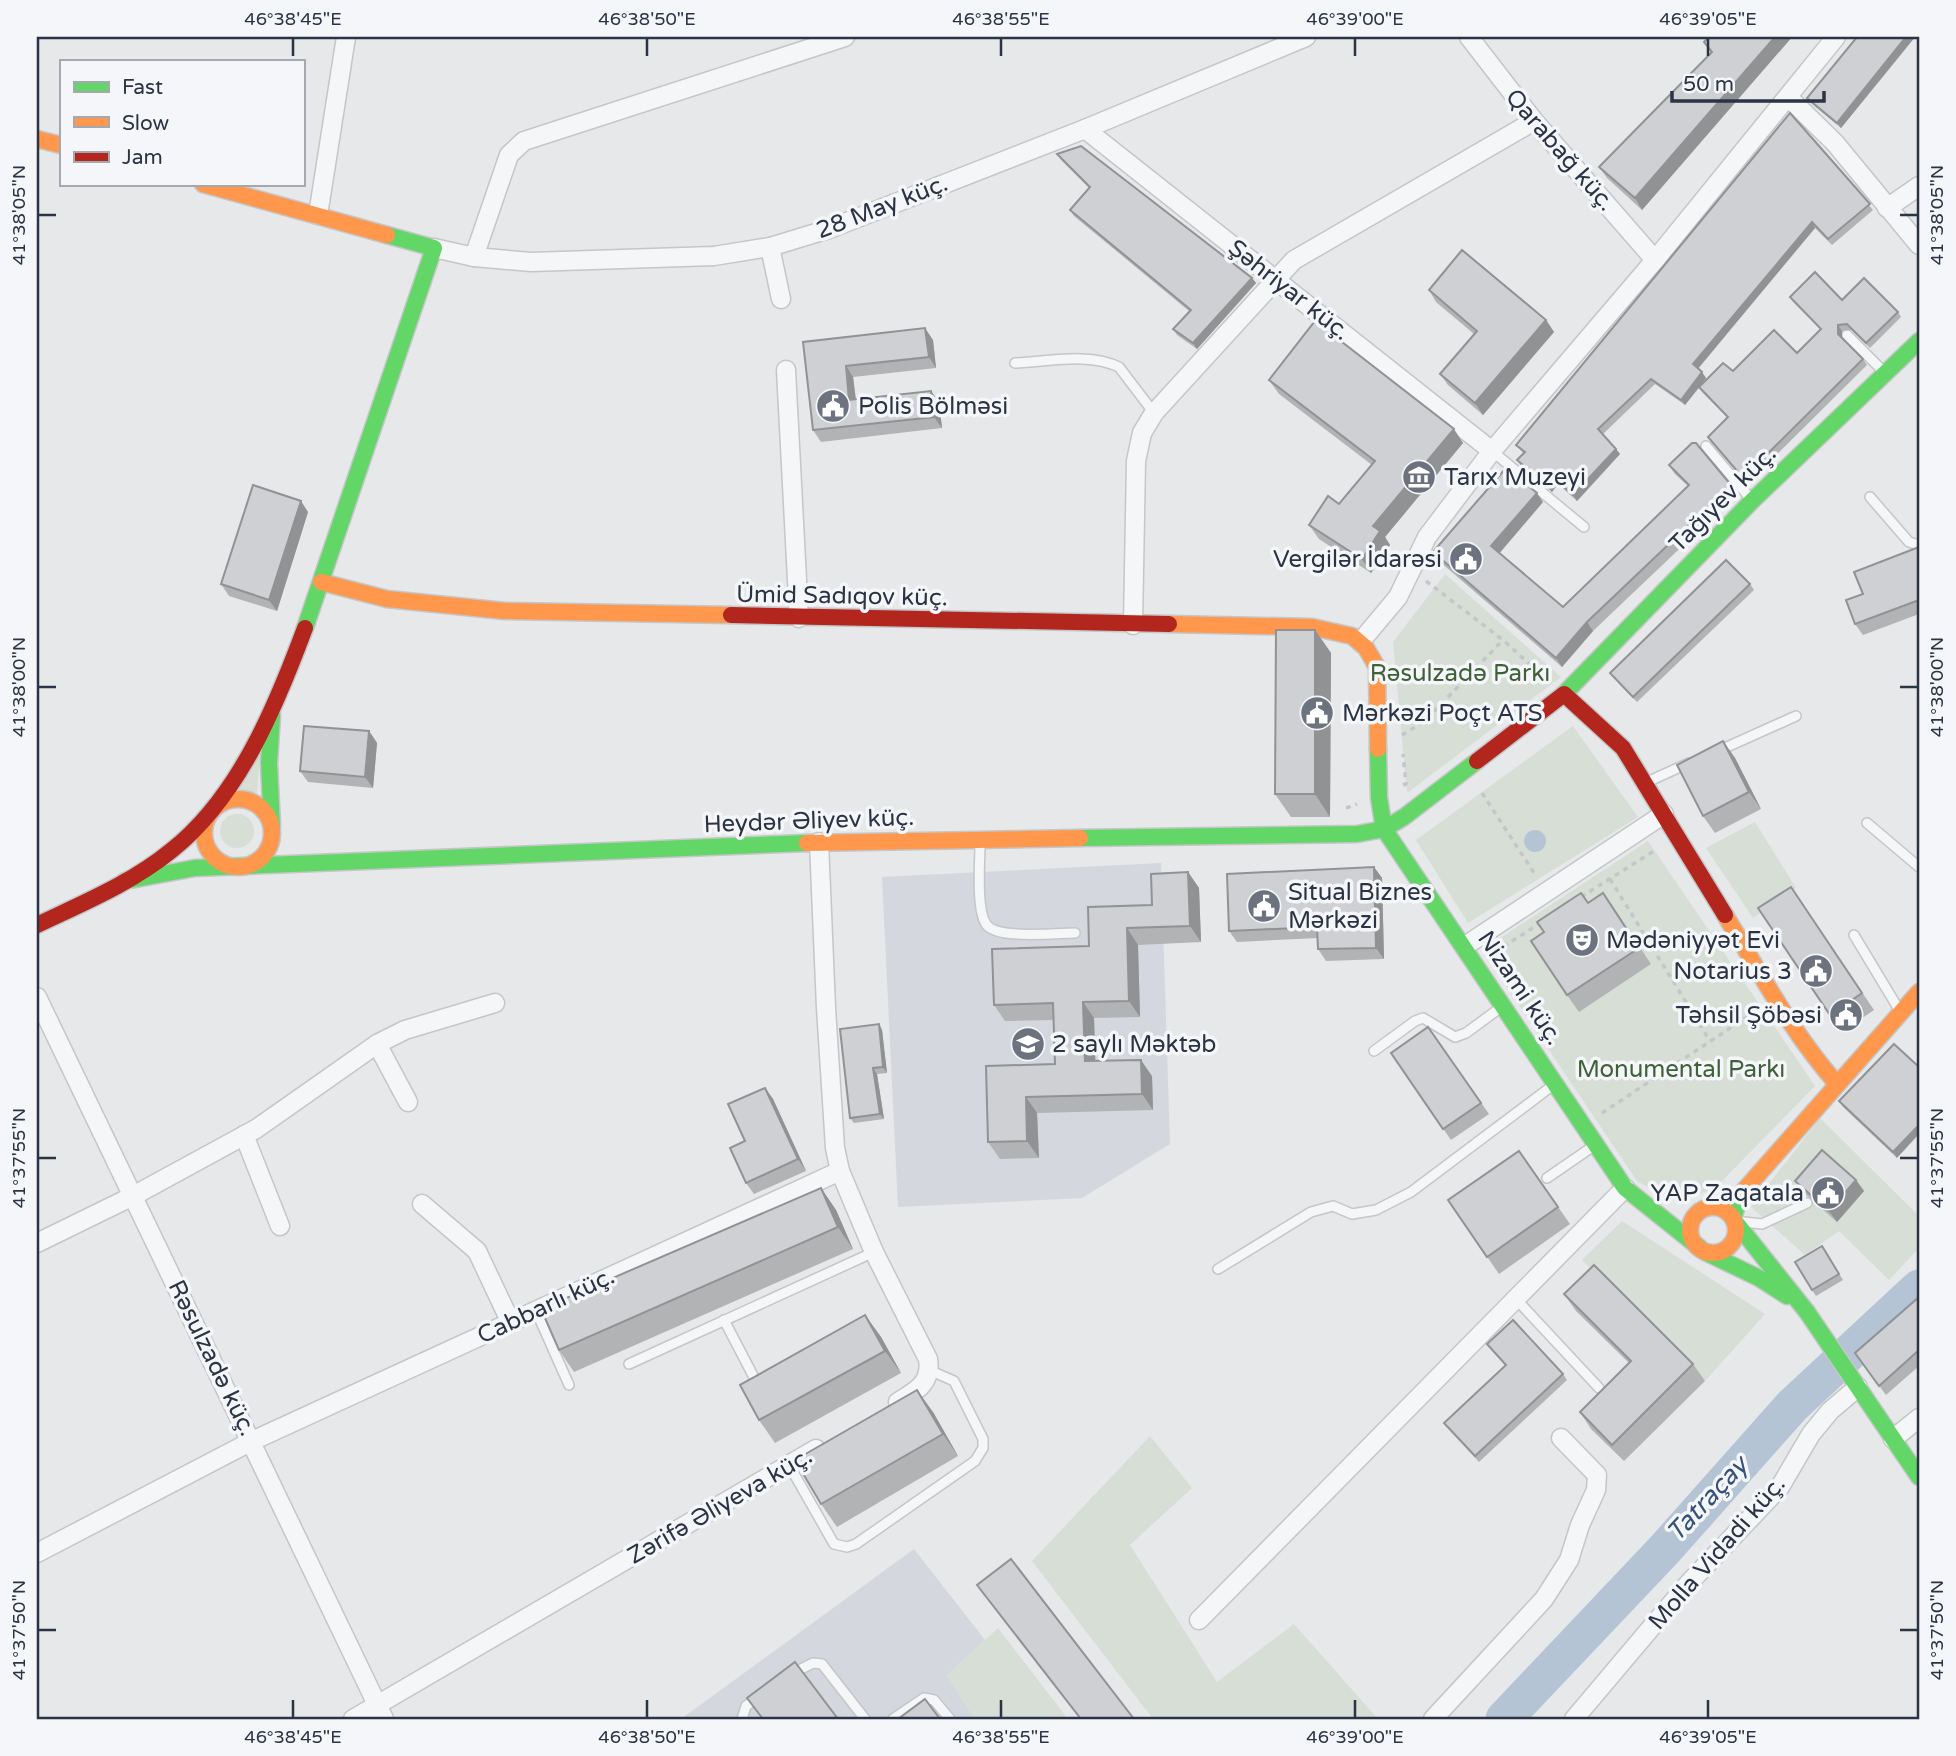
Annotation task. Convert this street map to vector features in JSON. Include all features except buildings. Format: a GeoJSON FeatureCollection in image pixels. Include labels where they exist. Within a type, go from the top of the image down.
{"type":"FeatureCollection","features":[{"type":"Feature","properties":{"kind":"main road"},"geometry":{"type":"LineString","coordinates":[[37,139],[60,145]]}},
{"type":"Feature","properties":{"kind":"main road"},"geometry":{"type":"LineString","coordinates":[[210,186],[434,248],[321,582],[272,707],[204,829],[206,848],[219,862],[234,867],[247,866],[264,856],[269,848],[272,829],[269,763],[272,707]]}},
{"type":"Feature","properties":{"kind":"main road","name":"Tağıyev küç."},"geometry":{"type":"LineString","coordinates":[[1384,829],[1455,779],[1564,694],[1752,501],[1919,341]]}},
{"type":"Feature","properties":{"kind":"main road","name":"Ümid Sadıqov küç."},"geometry":{"type":"LineString","coordinates":[[321,582],[387,599],[505,611],[1133,625],[1312,626],[1342,631],[1362,640]]}},
{"type":"Feature","properties":{"kind":"main road"},"geometry":{"type":"LineString","coordinates":[[1362,640],[1377,667],[1379,798],[1384,829]]}},
{"type":"Feature","properties":{"kind":"main road"},"geometry":{"type":"LineString","coordinates":[[1564,694],[1623,748],[1789,1021],[1813,1057],[1837,1084]]}},
{"type":"Feature","properties":{"kind":"main road"},"geometry":{"type":"LineString","coordinates":[[37,925],[125,881],[179,845],[212,811],[228,800],[247,800],[264,811],[272,829]]}},
{"type":"Feature","properties":{"kind":"main road","name":"Heydər Əliyev küç."},"geometry":{"type":"LineString","coordinates":[[125,881],[177,870],[819,842],[979,838],[1331,836],[1384,829]]}},
{"type":"Feature","properties":{"kind":"main road","name":"Nizami küç."},"geometry":{"type":"LineString","coordinates":[[1384,829],[1625,1188],[1702,1250],[1759,1278],[1804,1310]]}},
{"type":"Feature","properties":{"kind":"main road"},"geometry":{"type":"LineString","coordinates":[[1705,1209],[1694,1218],[1691,1231],[1702,1250],[1717,1253],[1728,1247],[1735,1237],[1733,1219],[1742,1190],[1919,992]]}},
{"type":"Feature","properties":{"kind":"main road"},"geometry":{"type":"LineString","coordinates":[[1644,1205],[1670,1210],[1724,1210],[1767,1258],[1919,1477]]}},
{"type":"Feature","properties":{"kind":"street"},"geometry":{"type":"LineString","coordinates":[[318,215],[346,37]]}},
{"type":"Feature","properties":{"kind":"street"},"geometry":{"type":"LineString","coordinates":[[474,257],[509,155],[524,141],[845,37]]}},
{"type":"Feature","properties":{"kind":"street","name":"28 May küç."},"geometry":{"type":"LineString","coordinates":[[434,248],[474,257],[531,262],[606,262],[714,256],[770,247],[829,229],[1085,129],[1306,37]]}},
{"type":"Feature","properties":{"kind":"street","name":"Qarabağ küç."},"geometry":{"type":"LineString","coordinates":[[1469,37],[1534,121],[1656,260]]}},
{"type":"Feature","properties":{"kind":"street"},"geometry":{"type":"LineString","coordinates":[[1362,640],[1386,615],[1427,537],[1492,451],[1656,260],[1788,97],[1830,39]]}},
{"type":"Feature","properties":{"kind":"street"},"geometry":{"type":"LineString","coordinates":[[1788,97],[1818,125],[1919,245]]}},
{"type":"Feature","properties":{"kind":"street"},"geometry":{"type":"LineString","coordinates":[[1133,625],[1136,461],[1142,433],[1154,413],[1275,278],[1323,241],[1534,121]]}},
{"type":"Feature","properties":{"kind":"street","name":"Şəhriyar küç."},"geometry":{"type":"LineString","coordinates":[[1085,129],[1492,451]]}},
{"type":"Feature","properties":{"kind":"street"},"geometry":{"type":"LineString","coordinates":[[1887,208],[1919,186]]}},
{"type":"Feature","properties":{"kind":"street"},"geometry":{"type":"LineString","coordinates":[[770,247],[781,299]]}},
{"type":"Feature","properties":{"kind":"street"},"geometry":{"type":"LineString","coordinates":[[786,370],[799,618]]}},
{"type":"Feature","properties":{"kind":"street"},"geometry":{"type":"LineString","coordinates":[[1465,946],[1664,814]]}},
{"type":"Feature","properties":{"kind":"street"},"geometry":{"type":"LineString","coordinates":[[819,842],[835,1148],[840,1171],[874,1252],[928,1359],[927,1381],[916,1391],[882,1411]]}},
{"type":"Feature","properties":{"kind":"street","name":"Rəsulzadə küç."},"geometry":{"type":"LineString","coordinates":[[37,998],[381,1713]]}},
{"type":"Feature","properties":{"kind":"street"},"geometry":{"type":"LineString","coordinates":[[37,1243],[133,1196],[244,1135],[377,1044],[405,1030],[495,1003]]}},
{"type":"Feature","properties":{"kind":"street"},"geometry":{"type":"LineString","coordinates":[[377,1044],[408,1101]]}},
{"type":"Feature","properties":{"kind":"street"},"geometry":{"type":"LineString","coordinates":[[244,1135],[280,1226]]}},
{"type":"Feature","properties":{"kind":"street","name":"Cabbarlı küç."},"geometry":{"type":"LineString","coordinates":[[37,1553],[252,1441],[840,1171]]}},
{"type":"Feature","properties":{"kind":"street"},"geometry":{"type":"LineString","coordinates":[[1199,1620],[1625,1188]]}},
{"type":"Feature","properties":{"kind":"street"},"geometry":{"type":"LineString","coordinates":[[422,1204],[477,1251],[511,1322]]}},
{"type":"Feature","properties":{"kind":"street","name":"Molla Vidadi küç."},"geometry":{"type":"LineString","coordinates":[[1574,1719],[1688,1584],[1780,1487],[1811,1434],[1830,1411],[1858,1387]]}},
{"type":"Feature","properties":{"kind":"street"},"geometry":{"type":"LineString","coordinates":[[1893,1439],[1919,1418]]}},
{"type":"Feature","properties":{"kind":"street","name":"Zərifə Əliyeva küç."},"geometry":{"type":"LineString","coordinates":[[354,1719],[381,1713],[835,1438]]}},
{"type":"Feature","properties":{"kind":"street"},"geometry":{"type":"LineString","coordinates":[[1433,1719],[1544,1599],[1569,1560],[1580,1525],[1596,1490],[1597,1475],[1561,1438]]}},
{"type":"Feature","properties":{"kind":"lane"},"geometry":{"type":"LineString","coordinates":[[1847,335],[1885,373]]}},
{"type":"Feature","properties":{"kind":"lane"},"geometry":{"type":"LineString","coordinates":[[1015,363],[1092,359],[1110,363],[1119,367],[1154,413]]}},
{"type":"Feature","properties":{"kind":"lane"},"geometry":{"type":"LineString","coordinates":[[1706,446],[1752,501]]}},
{"type":"Feature","properties":{"kind":"lane"},"geometry":{"type":"LineString","coordinates":[[1492,451],[1584,527]]}},
{"type":"Feature","properties":{"kind":"lane"},"geometry":{"type":"LineString","coordinates":[[1870,497],[1909,542],[1919,545]]}},
{"type":"Feature","properties":{"kind":"lane"},"geometry":{"type":"LineString","coordinates":[[1708,755],[1796,716]]}},
{"type":"Feature","properties":{"kind":"lane"},"geometry":{"type":"LineString","coordinates":[[1646,782],[1696,760]]}},
{"type":"Feature","properties":{"kind":"lane"},"geometry":{"type":"LineString","coordinates":[[1867,823],[1919,867]]}},
{"type":"Feature","properties":{"kind":"lane"},"geometry":{"type":"LineString","coordinates":[[979,838],[982,914],[987,926],[1000,933],[1075,933]]}},
{"type":"Feature","properties":{"kind":"lane"},"geometry":{"type":"LineString","coordinates":[[1854,935],[1901,1013]]}},
{"type":"Feature","properties":{"kind":"lane"},"geometry":{"type":"LineString","coordinates":[[1374,1051],[1423,1018],[1455,1037],[1466,1033],[1504,1005]]}},
{"type":"Feature","properties":{"kind":"lane"},"geometry":{"type":"LineString","coordinates":[[1218,1269],[1311,1212],[1333,1206],[1352,1214],[1376,1210],[1411,1192],[1556,1083]]}},
{"type":"Feature","properties":{"kind":"lane"},"geometry":{"type":"LineString","coordinates":[[1547,1178],[1596,1144]]}},
{"type":"Feature","properties":{"kind":"lane"},"geometry":{"type":"LineString","coordinates":[[1733,1219],[1762,1224],[1807,1203]]}},
{"type":"Feature","properties":{"kind":"lane"},"geometry":{"type":"LineString","coordinates":[[629,1364],[874,1252]]}},
{"type":"Feature","properties":{"kind":"lane"},"geometry":{"type":"LineString","coordinates":[[1516,1299],[1600,1388]]}},
{"type":"Feature","properties":{"kind":"lane"},"geometry":{"type":"LineString","coordinates":[[536,1311],[569,1385]]}},
{"type":"Feature","properties":{"kind":"lane"},"geometry":{"type":"LineString","coordinates":[[724,1320],[761,1391]]}},
{"type":"Feature","properties":{"kind":"lane"},"geometry":{"type":"LineString","coordinates":[[789,1465],[834,1544],[856,1544],[975,1461],[983,1448],[983,1439],[954,1381],[929,1370]]}},
{"type":"Feature","properties":{"kind":"lane"},"geometry":{"type":"LineString","coordinates":[[779,1683],[802,1667],[813,1663],[822,1664],[865,1719]]}},
{"type":"Feature","properties":{"kind":"lane"},"geometry":{"type":"LineString","coordinates":[[742,1719],[746,1706],[768,1691]]}},
{"type":"Feature","properties":{"kind":"lane"},"geometry":{"type":"LineString","coordinates":[[894,1719],[924,1698],[934,1700],[950,1719]]}},
{"type":"Feature","properties":{"kind":"path"},"geometry":{"type":"LineString","coordinates":[[1410,570],[1445,592],[1564,694]]}},
{"type":"Feature","properties":{"kind":"path"},"geometry":{"type":"LineString","coordinates":[[1406,784],[1402,734],[1425,721],[1503,640]]}},
{"type":"Feature","properties":{"kind":"path"},"geometry":{"type":"LineString","coordinates":[[1482,793],[1538,880]]}},
{"type":"Feature","properties":{"kind":"path"},"geometry":{"type":"LineString","coordinates":[[1576,900],[1654,851]]}},
{"type":"Feature","properties":{"kind":"path"},"geometry":{"type":"LineString","coordinates":[[1610,879],[1710,1041]]}},
{"type":"Feature","properties":{"kind":"path"},"geometry":{"type":"LineString","coordinates":[[1487,957],[1543,921]]}},
{"type":"Feature","properties":{"kind":"path"},"geometry":{"type":"LineString","coordinates":[[1595,1118],[1760,1008]]}},
{"type":"Feature","properties":{"kind":"shaded area","name":"2 saylı Məktəb"},"geometry":{"type":"Polygon","coordinates":[[[1161,863],[1170,1144],[1082,1198],[898,1207],[882,877],[1161,863]]]}},
{"type":"Feature","properties":{"kind":"shaded area"},"geometry":{"type":"Polygon","coordinates":[[[914,1549],[985,1640],[947,1675],[975,1719],[681,1719],[914,1549]]]}},
{"type":"Feature","properties":{"kind":"green space","name":"Rəsulzadə Parkı"},"geometry":{"type":"Polygon","coordinates":[[[1445,574],[1561,677],[1407,793],[1393,642],[1445,574]]]}},
{"type":"Feature","properties":{"kind":"green space"},"geometry":{"type":"Polygon","coordinates":[[[1573,726],[1638,817],[1468,923],[1416,840],[1573,726]]]}},
{"type":"Feature","properties":{"kind":"green space"},"geometry":{"type":"Polygon","coordinates":[[[261,746],[257,794],[239,790],[261,746]]]}},
{"type":"Feature","properties":{"kind":"green space"},"geometry":{"type":"Polygon","coordinates":[[[237,814],[249,819],[254,831],[249,843],[237,848],[225,843],[220,831],[225,819],[237,814]]]}},
{"type":"Feature","properties":{"kind":"green space"},"geometry":{"type":"Polygon","coordinates":[[[1755,822],[1796,888],[1753,918],[1706,848],[1755,822]]]}},
{"type":"Feature","properties":{"kind":"green space","name":"Monumental Parkı"},"geometry":{"type":"Polygon","coordinates":[[[1648,841],[1815,1086],[1719,1184],[1699,1194],[1688,1196],[1657,1191],[1637,1181],[1482,950],[1648,841]]]}},
{"type":"Feature","properties":{"kind":"green space"},"geometry":{"type":"Polygon","coordinates":[[[1820,1118],[1919,1216],[1919,1248],[1889,1280],[1839,1231],[1805,1255],[1751,1207],[1820,1118]]]}},
{"type":"Feature","properties":{"kind":"green space"},"geometry":{"type":"Polygon","coordinates":[[[1622,1221],[1765,1314],[1705,1381],[1582,1260],[1622,1221]]]}},
{"type":"Feature","properties":{"kind":"green space"},"geometry":{"type":"Polygon","coordinates":[[[1150,1436],[1192,1488],[1130,1545],[1217,1682],[1294,1624],[1378,1719],[1153,1719],[1032,1561],[1150,1436]]]}},
{"type":"Feature","properties":{"kind":"green space"},"geometry":{"type":"Polygon","coordinates":[[[998,1628],[1068,1719],[975,1719],[947,1675],[998,1628]]]}},
{"type":"Feature","properties":{"kind":"water"},"geometry":{"type":"Polygon","coordinates":[[[1535,830],[1543,833],[1546,841],[1543,849],[1535,852],[1527,849],[1524,841],[1527,833],[1535,830]]]}},
{"type":"Feature","properties":{"kind":"waterway","name":"Tatraçay"},"geometry":{"type":"LineString","coordinates":[[1504,1719],[1665,1549],[1792,1406],[1919,1288]]}},
{"type":"Feature","properties":{"kind":"traffic: fast"},"geometry":{"type":"LineString","coordinates":[[305,628],[434,248],[387,235]]}},
{"type":"Feature","properties":{"kind":"traffic: fast"},"geometry":{"type":"LineString","coordinates":[[1564,694],[1752,501],[1919,341]]}},
{"type":"Feature","properties":{"kind":"traffic: fast"},"geometry":{"type":"LineString","coordinates":[[272,715],[269,763],[272,827]]}},
{"type":"Feature","properties":{"kind":"traffic: fast"},"geometry":{"type":"LineString","coordinates":[[1378,749],[1379,798],[1384,829],[1625,1188],[1700,1248]]}},
{"type":"Feature","properties":{"kind":"traffic: fast"},"geometry":{"type":"LineString","coordinates":[[1080,838],[1357,834],[1384,829],[1404,817],[1477,761]]}},
{"type":"Feature","properties":{"kind":"traffic: fast"},"geometry":{"type":"LineString","coordinates":[[125,881],[195,868],[807,843]]}},
{"type":"Feature","properties":{"kind":"traffic: fast"},"geometry":{"type":"LineString","coordinates":[[1740,1195],[1733,1219],[1807,1312],[1919,1477]]}},
{"type":"Feature","properties":{"kind":"traffic: fast"},"geometry":{"type":"LineString","coordinates":[[1705,1252],[1759,1278],[1787,1296]]}},
{"type":"Feature","properties":{"kind":"traffic: slow"},"geometry":{"type":"LineString","coordinates":[[37,139],[60,145]]}},
{"type":"Feature","properties":{"kind":"traffic: slow"},"geometry":{"type":"LineString","coordinates":[[210,186],[387,235]]}},
{"type":"Feature","properties":{"kind":"traffic: slow"},"geometry":{"type":"LineString","coordinates":[[321,582],[387,599],[505,611],[731,615]]}},
{"type":"Feature","properties":{"kind":"traffic: slow"},"geometry":{"type":"LineString","coordinates":[[1169,624],[1312,627],[1352,636],[1366,648],[1377,667],[1378,749]]}},
{"type":"Feature","properties":{"kind":"traffic: slow"},"geometry":{"type":"LineString","coordinates":[[238,799],[251,802],[262,809],[269,820],[272,833],[269,846],[262,857],[251,864],[238,867],[225,864],[214,857],[207,846],[204,833],[207,820],[214,809],[225,802],[238,799]]}},
{"type":"Feature","properties":{"kind":"traffic: slow"},"geometry":{"type":"LineString","coordinates":[[807,843],[1080,838]]}},
{"type":"Feature","properties":{"kind":"traffic: slow"},"geometry":{"type":"LineString","coordinates":[[1725,915],[1791,1023],[1837,1084]]}},
{"type":"Feature","properties":{"kind":"traffic: slow"},"geometry":{"type":"LineString","coordinates":[[1740,1195],[1919,992]]}},
{"type":"Feature","properties":{"kind":"traffic: slow"},"geometry":{"type":"LineString","coordinates":[[1713,1207],[1729,1214],[1736,1230],[1729,1246],[1713,1253],[1697,1246],[1690,1230],[1697,1214],[1713,1207]]}},
{"type":"Feature","properties":{"kind":"traffic: jam"},"geometry":{"type":"LineString","coordinates":[[731,615],[1169,624]]}},
{"type":"Feature","properties":{"kind":"traffic: jam"},"geometry":{"type":"LineString","coordinates":[[37,925],[140,873],[172,850],[196,828],[217,804],[253,748],[268,719],[305,628]]}},
{"type":"Feature","properties":{"kind":"traffic: jam"},"geometry":{"type":"LineString","coordinates":[[1477,761],[1564,694],[1623,748],[1725,915]]}},
{"type":"Feature","properties":{"kind":"place","name":"Polis Bölməsi"},"geometry":{"type":"Point","coordinates":[833,406]}},
{"type":"Feature","properties":{"kind":"place","name":"Tarıx Muzeyi"},"geometry":{"type":"Point","coordinates":[1419,477]}},
{"type":"Feature","properties":{"kind":"place","name":"Vergilər İdarəsi"},"geometry":{"type":"Point","coordinates":[1466,559]}},
{"type":"Feature","properties":{"kind":"place","name":"Mərkəzi Poçt ATS"},"geometry":{"type":"Point","coordinates":[1317,713]}},
{"type":"Feature","properties":{"kind":"place","name":"Situal Biznes Mərkəzi"},"geometry":{"type":"Point","coordinates":[1264,906]}},
{"type":"Feature","properties":{"kind":"place","name":"Mədəniyyət Evi"},"geometry":{"type":"Point","coordinates":[1582,940]}},
{"type":"Feature","properties":{"kind":"place","name":"Notarius 3"},"geometry":{"type":"Point","coordinates":[1816,971]}},
{"type":"Feature","properties":{"kind":"place","name":"Təhsil Şöbəsi"},"geometry":{"type":"Point","coordinates":[1846,1015]}},
{"type":"Feature","properties":{"kind":"place","name":"2 saylı Məktəb"},"geometry":{"type":"Point","coordinates":[1028,1044]}},
{"type":"Feature","properties":{"kind":"place","name":"YAP Zaqatala"},"geometry":{"type":"Point","coordinates":[1828,1193]}}]}
